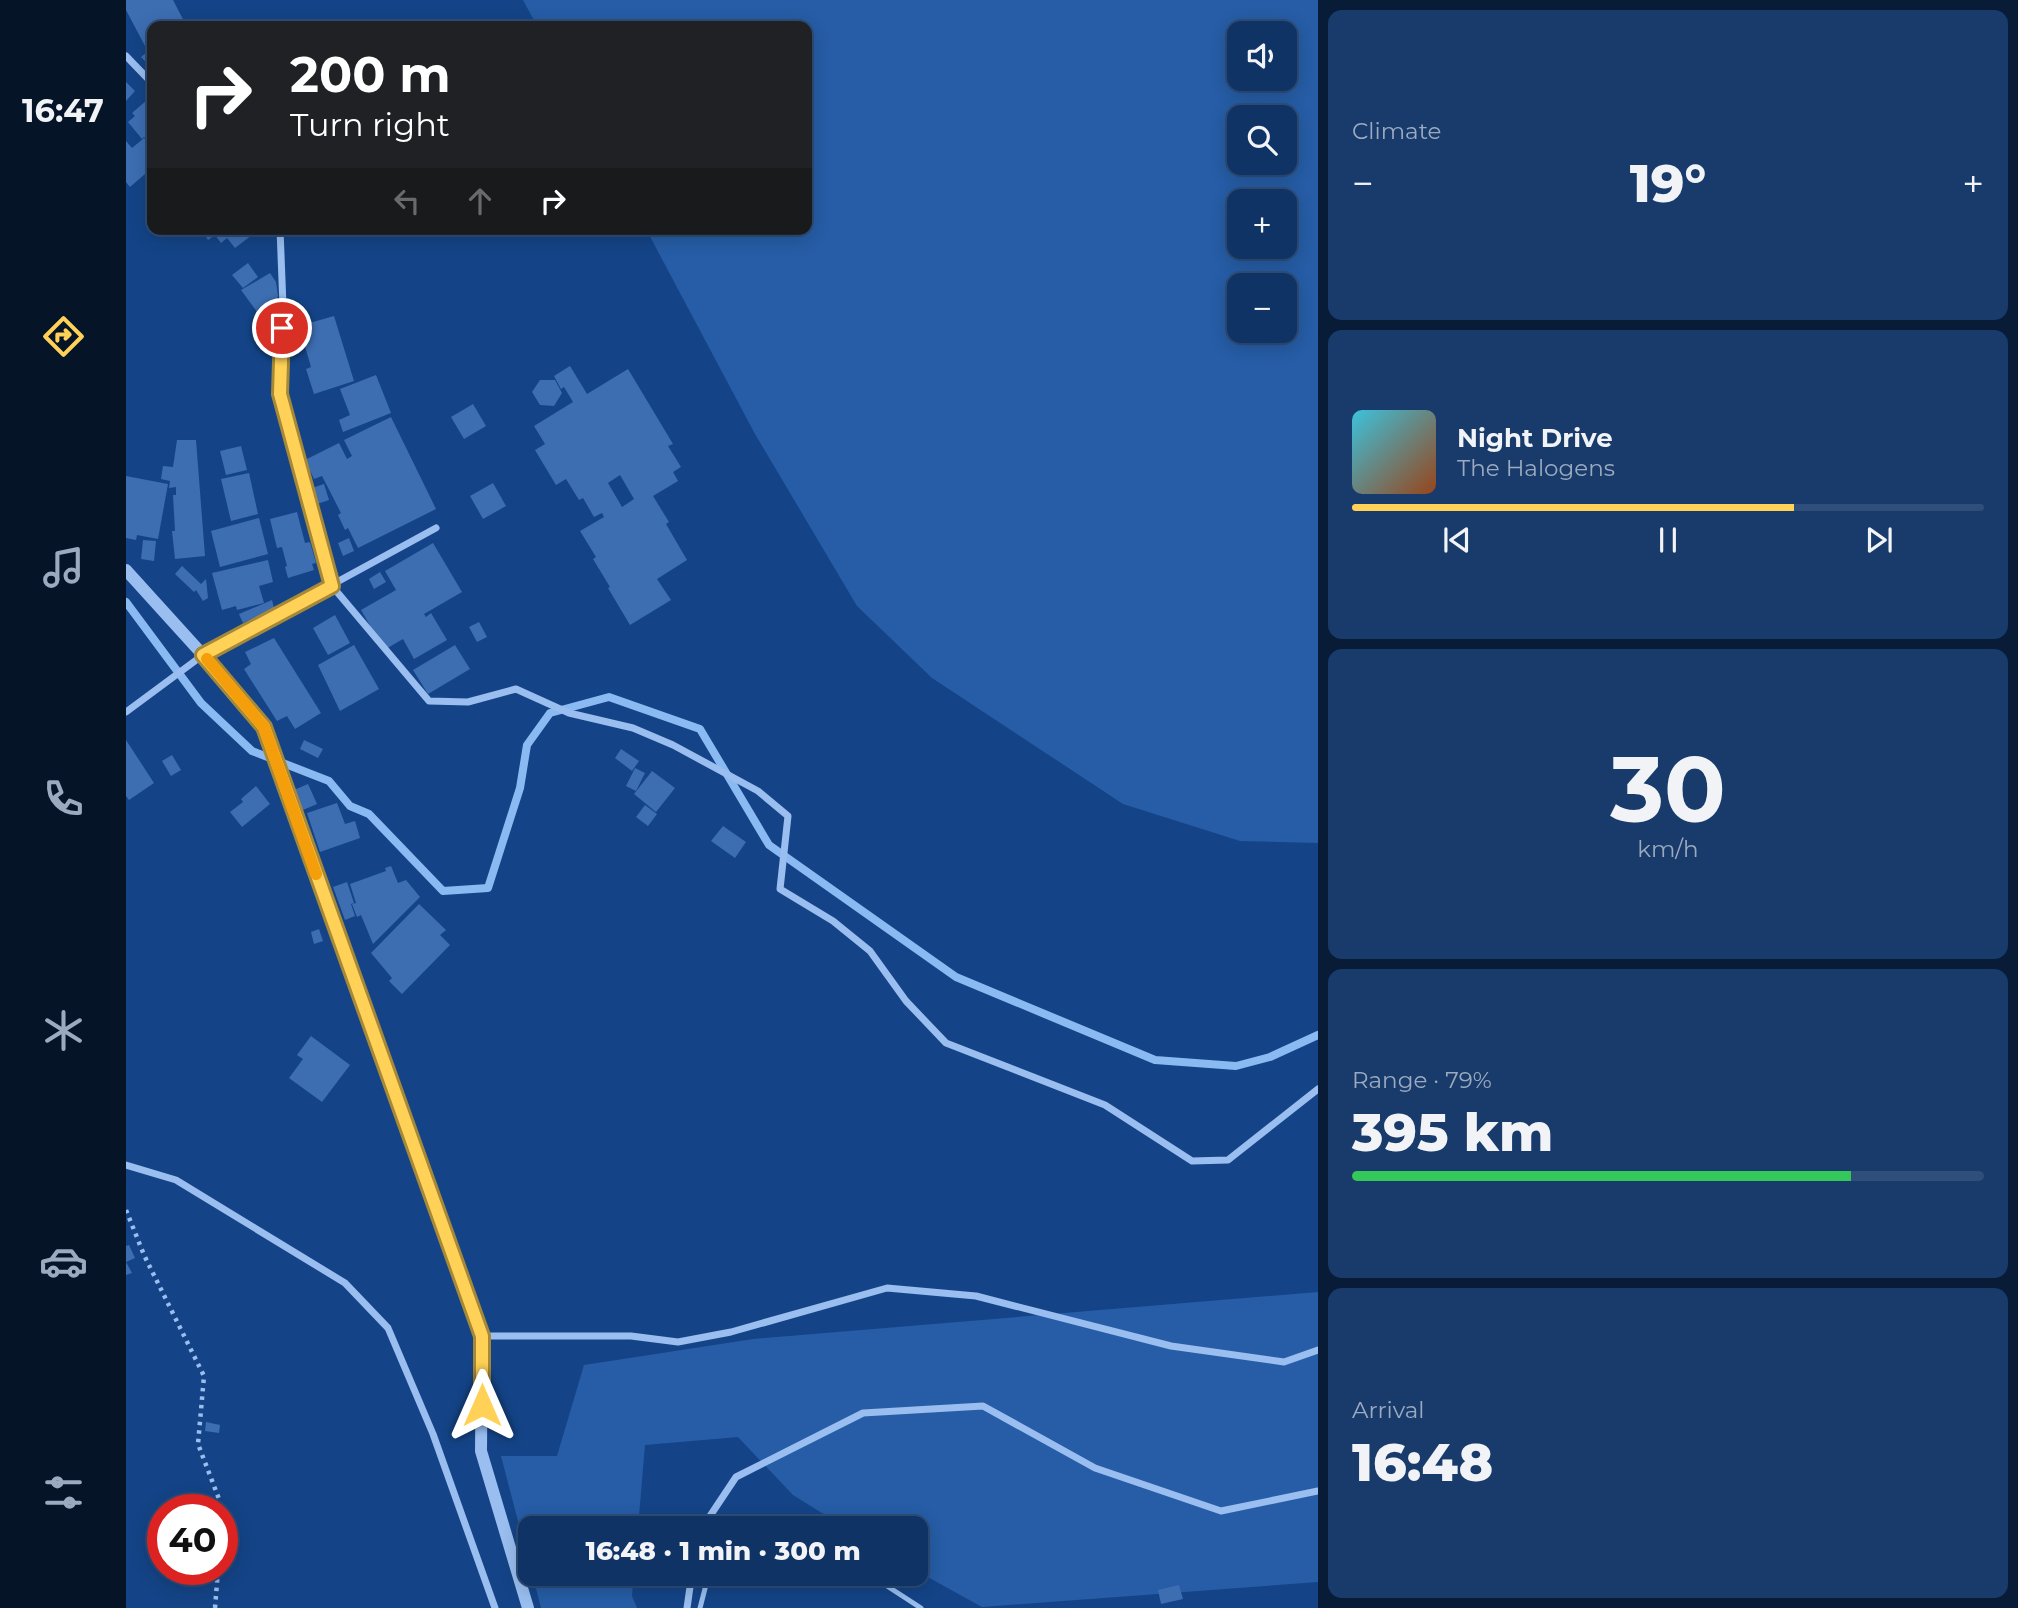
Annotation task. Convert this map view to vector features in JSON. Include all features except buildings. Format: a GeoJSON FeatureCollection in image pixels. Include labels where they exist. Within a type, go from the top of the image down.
{"type":"FeatureCollection","features":[{"type":"Feature","properties":{"kind":"street"},"geometry":{"type":"LineString","coordinates":[[126,56],[147,78]]}},
{"type":"Feature","properties":{"kind":"street"},"geometry":{"type":"LineString","coordinates":[[280,235],[283,306],[280,394],[332,586],[429,701],[467,702],[516,688],[569,713],[633,728],[673,745],[758,791],[788,816],[780,889],[832,922],[870,951],[906,1001],[946,1043],[1105,1105],[1192,1161],[1228,1160],[1318,1089]]}},
{"type":"Feature","properties":{"kind":"street"},"geometry":{"type":"LineString","coordinates":[[126,712],[203,655],[436,528]]}},
{"type":"Feature","properties":{"kind":"street"},"geometry":{"type":"LineString","coordinates":[[126,570],[264,727],[482,1336],[481,1451],[528,1608]]}},
{"type":"Feature","properties":{"kind":"street"},"geometry":{"type":"LineString","coordinates":[[126,1165],[176,1180],[345,1283],[388,1328],[433,1434],[495,1608]]}},
{"type":"Feature","properties":{"kind":"street"},"geometry":{"type":"LineString","coordinates":[[482,1336],[631,1336],[678,1342],[731,1332],[887,1288],[976,1296],[1171,1346],[1284,1362],[1318,1350]]}},
{"type":"Feature","properties":{"kind":"street"},"geometry":{"type":"LineString","coordinates":[[710,1516],[736,1477],[863,1413],[983,1406],[1095,1468],[1220,1511],[1318,1491]]}},
{"type":"Feature","properties":{"kind":"street"},"geometry":{"type":"LineString","coordinates":[[687,1608],[690,1586]]}},
{"type":"Feature","properties":{"kind":"lane"},"geometry":{"type":"LineString","coordinates":[[700,1608],[706,1586]]}},
{"type":"Feature","properties":{"kind":"lane"},"geometry":{"type":"LineString","coordinates":[[887,1586],[921,1608]]}},
{"type":"Feature","properties":{"kind":"path"},"geometry":{"type":"LineString","coordinates":[[126,1210],[144,1255],[204,1376],[198,1444],[217,1494]]}},
{"type":"Feature","properties":{"kind":"path"},"geometry":{"type":"LineString","coordinates":[[215,1608],[217,1585]]}},
{"type":"Feature","properties":{"kind":"shaded area"},"geometry":{"type":"Polygon","coordinates":[[[523,0],[1318,0],[1318,843],[1240,841],[1123,804],[932,678],[857,606],[755,434],[649,235],[812,235],[812,21],[534,21],[523,0]]]}},
{"type":"Feature","properties":{"kind":"shaded area"},"geometry":{"type":"Polygon","coordinates":[[[1318,1292],[1318,1582],[982,1607],[928,1577],[928,1516],[827,1516],[793,1495],[738,1437],[645,1445],[639,1516],[518,1516],[518,1521],[501,1456],[557,1456],[584,1365],[753,1339],[1318,1292]]]}},
{"type":"Feature","properties":{"kind":"shaded area"},"geometry":{"type":"Polygon","coordinates":[[[535,1586],[633,1586],[632,1596],[637,1608],[541,1608],[535,1586]]]}},
{"type":"Feature","properties":{"kind":"waterway"},"geometry":{"type":"LineString","coordinates":[[126,602],[201,703],[252,751],[329,781],[350,806],[369,814],[443,891],[488,888],[520,788],[527,745],[550,713],[609,697],[700,729],[769,845],[956,977],[1155,1060],[1236,1066],[1270,1057],[1318,1035]]}},
{"type":"Feature","properties":{"kind":"slow traffic"},"geometry":{"type":"LineString","coordinates":[[207,659],[264,727],[316,874]]}},
{"type":"Feature","properties":{"kind":"route"},"geometry":{"type":"LineString","coordinates":[[282,328],[280,394],[332,586],[203,655],[264,727],[482,1336],[482,1405]]}}]}
